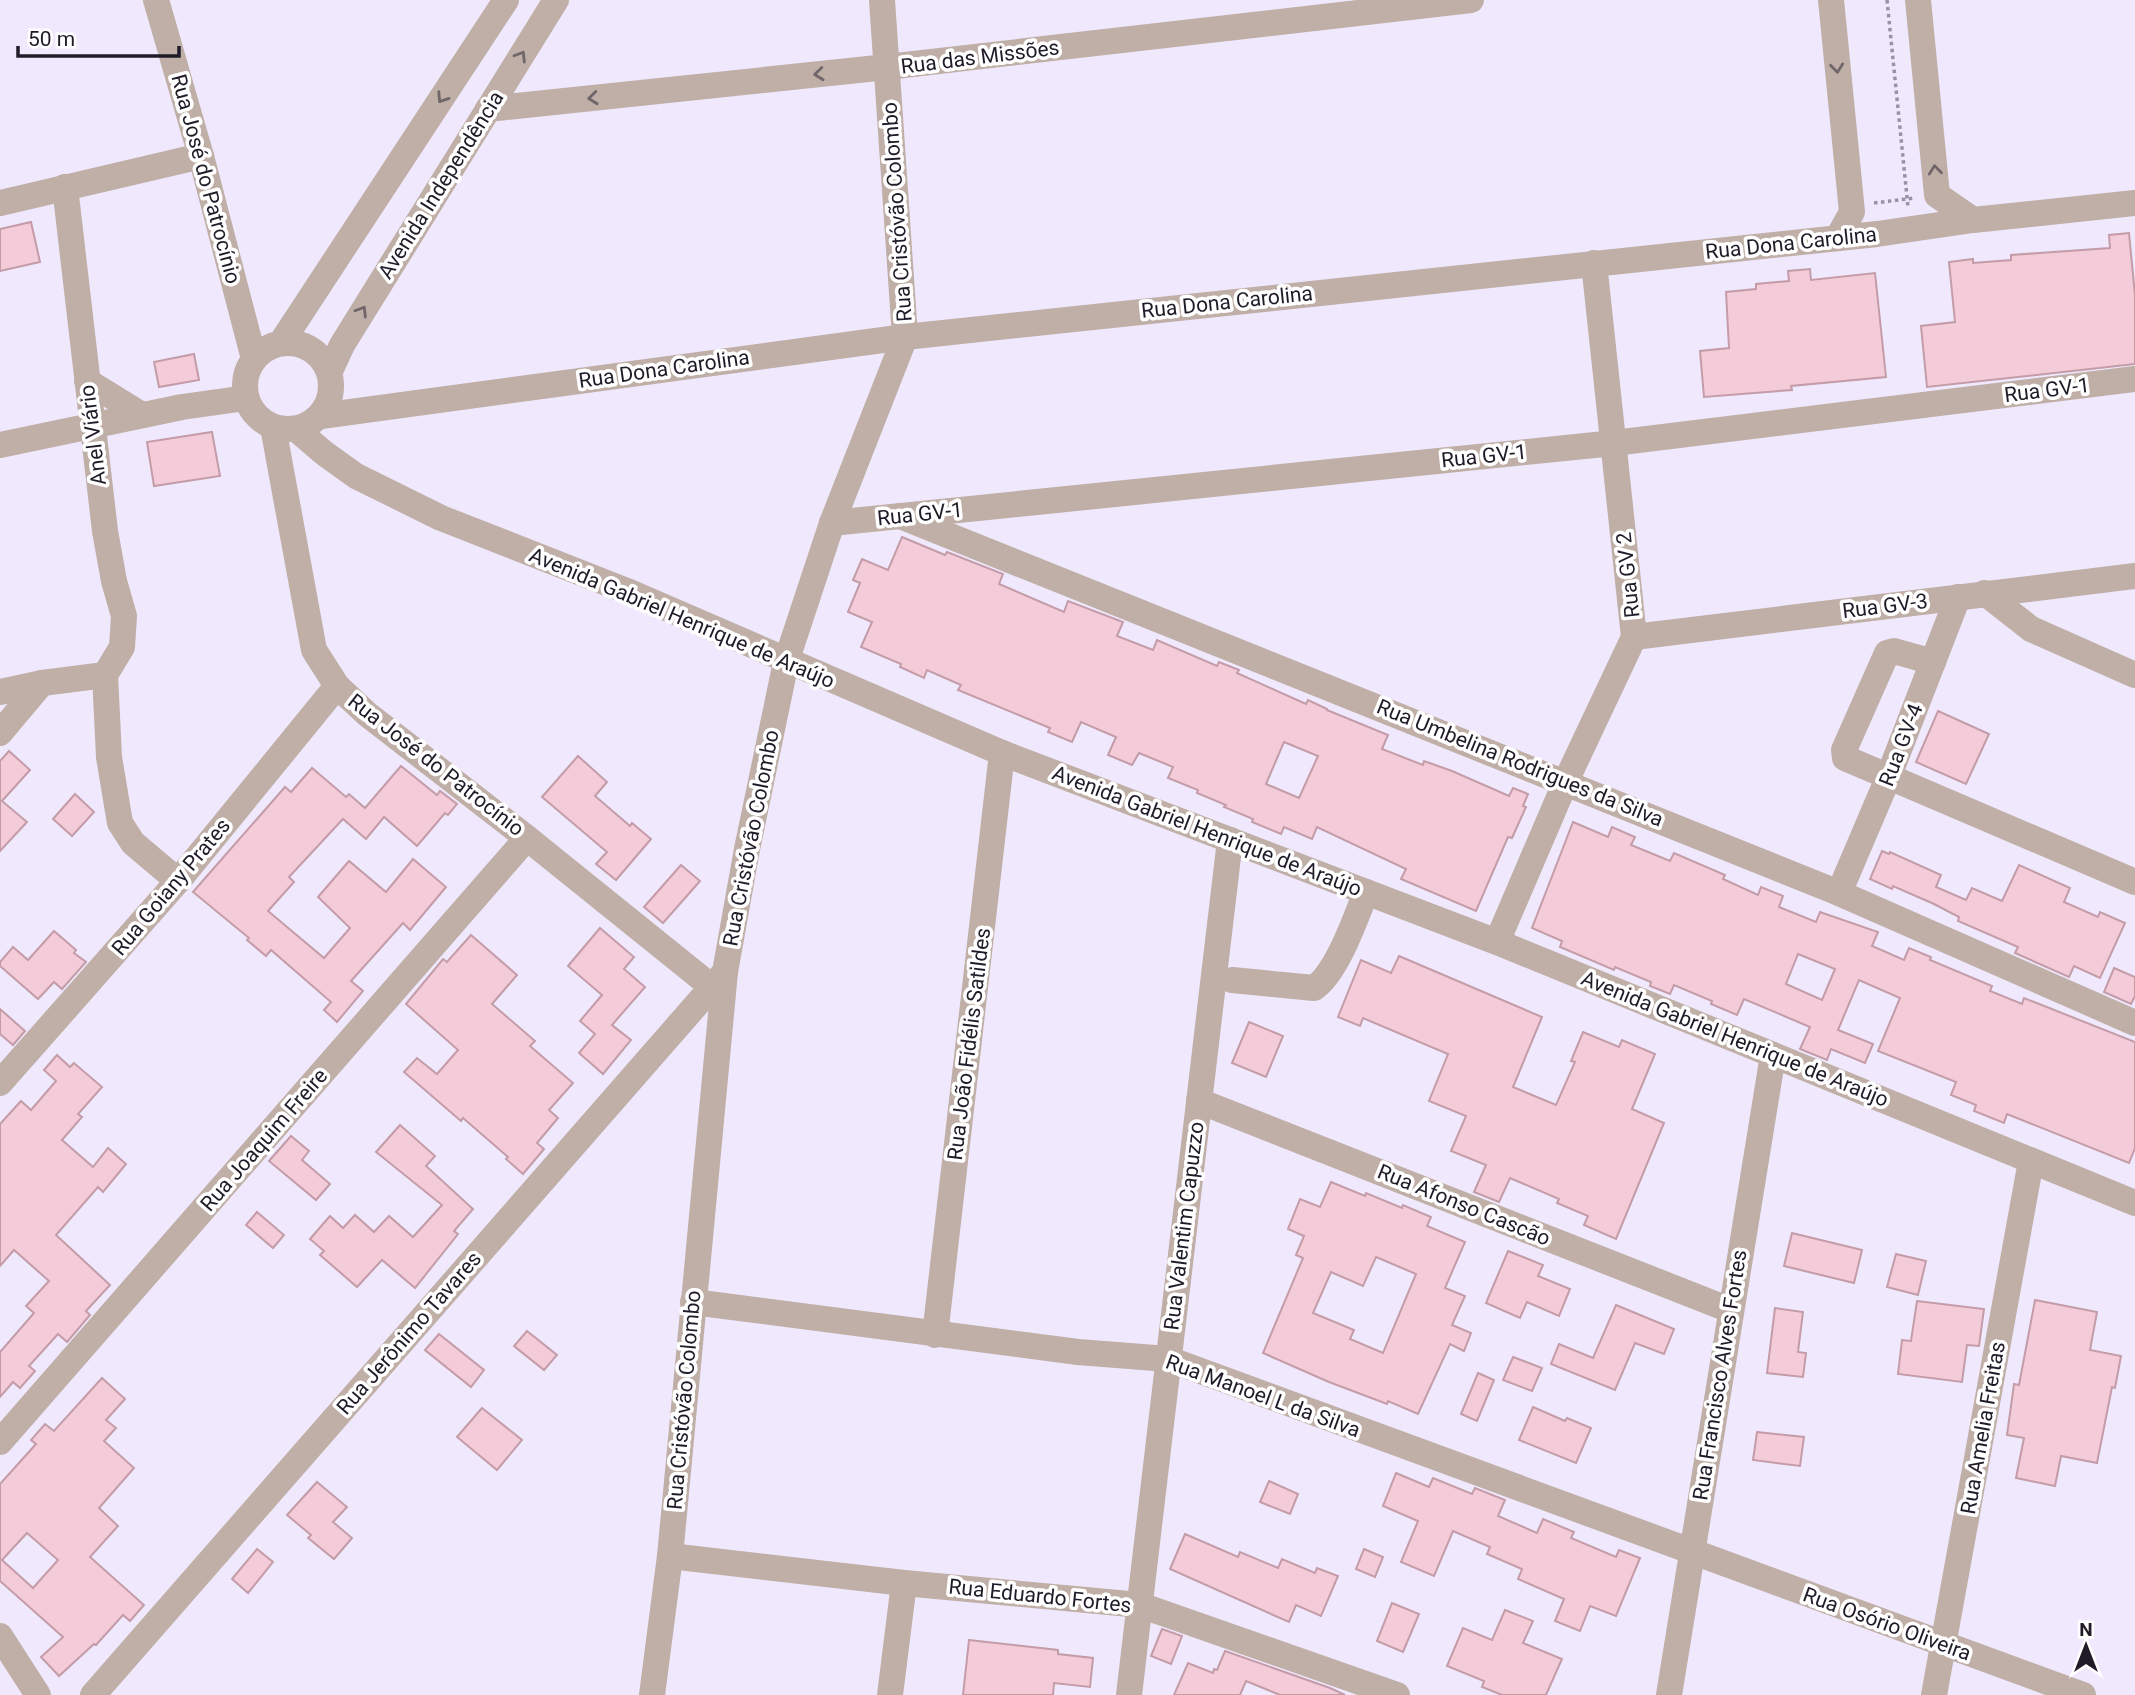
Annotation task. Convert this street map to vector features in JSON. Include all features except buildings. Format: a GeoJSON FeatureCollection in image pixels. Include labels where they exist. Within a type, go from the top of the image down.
{"type":"FeatureCollection","features":[{"type":"Feature","properties":{"kind":"street","name":"Rua José do Patrocínio"},"geometry":{"type":"LineString","coordinates":[[156,0],[201,156],[254,359]]}},
{"type":"Feature","properties":{"kind":"street"},"geometry":{"type":"LineString","coordinates":[[281,343],[506,0]]}},
{"type":"Feature","properties":{"kind":"street","name":"Avenida Independência"},"geometry":{"type":"LineString","coordinates":[[330,371],[342,345],[556,0]]}},
{"type":"Feature","properties":{"kind":"street","name":"Rua Cristóvão Colombo"},"geometry":{"type":"LineString","coordinates":[[652,1695],[670,1556],[718,979],[786,662],[832,523],[905,337],[882,0]]}},
{"type":"Feature","properties":{"kind":"street","name":"Rua das Missões"},"geometry":{"type":"LineString","coordinates":[[488,109],[887,67],[1471,0]]}},
{"type":"Feature","properties":{"kind":"street"},"geometry":{"type":"LineString","coordinates":[[1831,0],[1852,212],[1838,237]]}},
{"type":"Feature","properties":{"kind":"street"},"geometry":{"type":"LineString","coordinates":[[1918,0],[1937,195],[1973,219]]}},
{"type":"Feature","properties":{"kind":"street"},"geometry":{"type":"LineString","coordinates":[[0,203],[201,156]]}},
{"type":"Feature","properties":{"kind":"street","name":"Anel Viário"},"geometry":{"type":"LineString","coordinates":[[65,187],[105,531],[114,581],[124,616],[122,647],[105,676]]}},
{"type":"Feature","properties":{"kind":"street","name":"Rua Dona Carolina"},"geometry":{"type":"LineString","coordinates":[[321,416],[905,337],[1910,231],[1973,219],[2135,203]]}},
{"type":"Feature","properties":{"kind":"street","name":"Rua GV 2"},"geometry":{"type":"LineString","coordinates":[[1497,942],[1566,781],[1634,637],[1594,263]]}},
{"type":"Feature","properties":{"kind":"street"},"geometry":{"type":"LineString","coordinates":[[281,343],[296,343],[311,348],[322,358],[330,371],[331,395],[321,416],[309,424],[284,428],[256,415],[246,398],[245,378],[254,359],[266,349],[281,343]]}},
{"type":"Feature","properties":{"kind":"street","name":"Rua GV-1"},"geometry":{"type":"LineString","coordinates":[[832,523],[1614,443],[2135,379]]}},
{"type":"Feature","properties":{"kind":"street"},"geometry":{"type":"LineString","coordinates":[[87,381],[142,415]]}},
{"type":"Feature","properties":{"kind":"street"},"geometry":{"type":"LineString","coordinates":[[0,445],[142,415],[246,398]]}},
{"type":"Feature","properties":{"kind":"street","name":"Rua José do Patrocínio"},"geometry":{"type":"LineString","coordinates":[[284,428],[314,650],[337,686],[367,714],[527,838],[718,979]]}},
{"type":"Feature","properties":{"kind":"street","name":"Avenida Gabriel Henrique de Araújo"},"geometry":{"type":"LineString","coordinates":[[284,428],[356,476],[441,517],[627,591],[786,662],[1002,753],[1497,942],[2135,1203]]}},
{"type":"Feature","properties":{"kind":"street","name":"Rua Umbelina Rodrigues da Silva"},"geometry":{"type":"LineString","coordinates":[[900,516],[1566,781],[1839,893],[2135,1023]]}},
{"type":"Feature","properties":{"kind":"street","name":"Rua GV-3"},"geometry":{"type":"LineString","coordinates":[[1634,637],[2135,576]]}},
{"type":"Feature","properties":{"kind":"street"},"geometry":{"type":"LineString","coordinates":[[1985,593],[2031,629],[2135,675]]}},
{"type":"Feature","properties":{"kind":"street","name":"Rua GV-4"},"geometry":{"type":"LineString","coordinates":[[1839,893],[1888,778],[1958,597]]}},
{"type":"Feature","properties":{"kind":"street"},"geometry":{"type":"LineString","coordinates":[[1933,662],[1894,651],[1887,653],[1844,750],[1845,758],[2135,881]]}},
{"type":"Feature","properties":{"kind":"street"},"geometry":{"type":"LineString","coordinates":[[0,692],[42,682],[105,676],[109,757],[120,823],[133,843],[178,881]]}},
{"type":"Feature","properties":{"kind":"street"},"geometry":{"type":"LineString","coordinates":[[0,733],[42,682]]}},
{"type":"Feature","properties":{"kind":"street","name":"Rua Goiany Prates"},"geometry":{"type":"LineString","coordinates":[[0,1083],[178,881],[337,686]]}},
{"type":"Feature","properties":{"kind":"street","name":"Rua João Fidélis Satildes"},"geometry":{"type":"LineString","coordinates":[[935,1335],[1002,753]]}},
{"type":"Feature","properties":{"kind":"street","name":"Rua Joaquim Freire"},"geometry":{"type":"LineString","coordinates":[[0,1442],[527,838]]}},
{"type":"Feature","properties":{"kind":"street","name":"Rua Valentim Capuzzo"},"geometry":{"type":"LineString","coordinates":[[1129,1695],[1230,840]]}},
{"type":"Feature","properties":{"kind":"street"},"geometry":{"type":"LineString","coordinates":[[1232,980],[1314,988],[1322,983],[1348,937],[1366,892]]}},
{"type":"Feature","properties":{"kind":"street","name":"Rua Jerônimo Tavares"},"geometry":{"type":"LineString","coordinates":[[93,1695],[718,979]]}},
{"type":"Feature","properties":{"kind":"street","name":"Rua Francisco Alves Fortes"},"geometry":{"type":"LineString","coordinates":[[1669,1695],[1773,1055]]}},
{"type":"Feature","properties":{"kind":"street","name":"Rua Afonso Cascão"},"geometry":{"type":"LineString","coordinates":[[1199,1101],[1730,1310]]}},
{"type":"Feature","properties":{"kind":"street","name":"Rua Amelia Freitas"},"geometry":{"type":"LineString","coordinates":[[1934,1695],[2031,1161]]}},
{"type":"Feature","properties":{"kind":"street","name":"Rua Manoel L da Silva"},"geometry":{"type":"LineString","coordinates":[[693,1302],[935,1335],[1078,1352],[1168,1359],[1690,1553]]}},
{"type":"Feature","properties":{"kind":"street","name":"Rua Osório Oliveira"},"geometry":{"type":"LineString","coordinates":[[1690,1553],[2083,1695]]}},
{"type":"Feature","properties":{"kind":"street","name":"Rua Eduardo Fortes"},"geometry":{"type":"LineString","coordinates":[[670,1556],[904,1583],[1140,1605],[1397,1695]]}},
{"type":"Feature","properties":{"kind":"street"},"geometry":{"type":"LineString","coordinates":[[890,1695],[904,1583]]}},
{"type":"Feature","properties":{"kind":"street"},"geometry":{"type":"LineString","coordinates":[[0,1636],[38,1695]]}},
{"type":"Feature","properties":{"kind":"path"},"geometry":{"type":"LineString","coordinates":[[1887,0],[1910,231]]}},
{"type":"Feature","properties":{"kind":"path"},"geometry":{"type":"LineString","coordinates":[[1851,205],[1937,195]]}}]}
